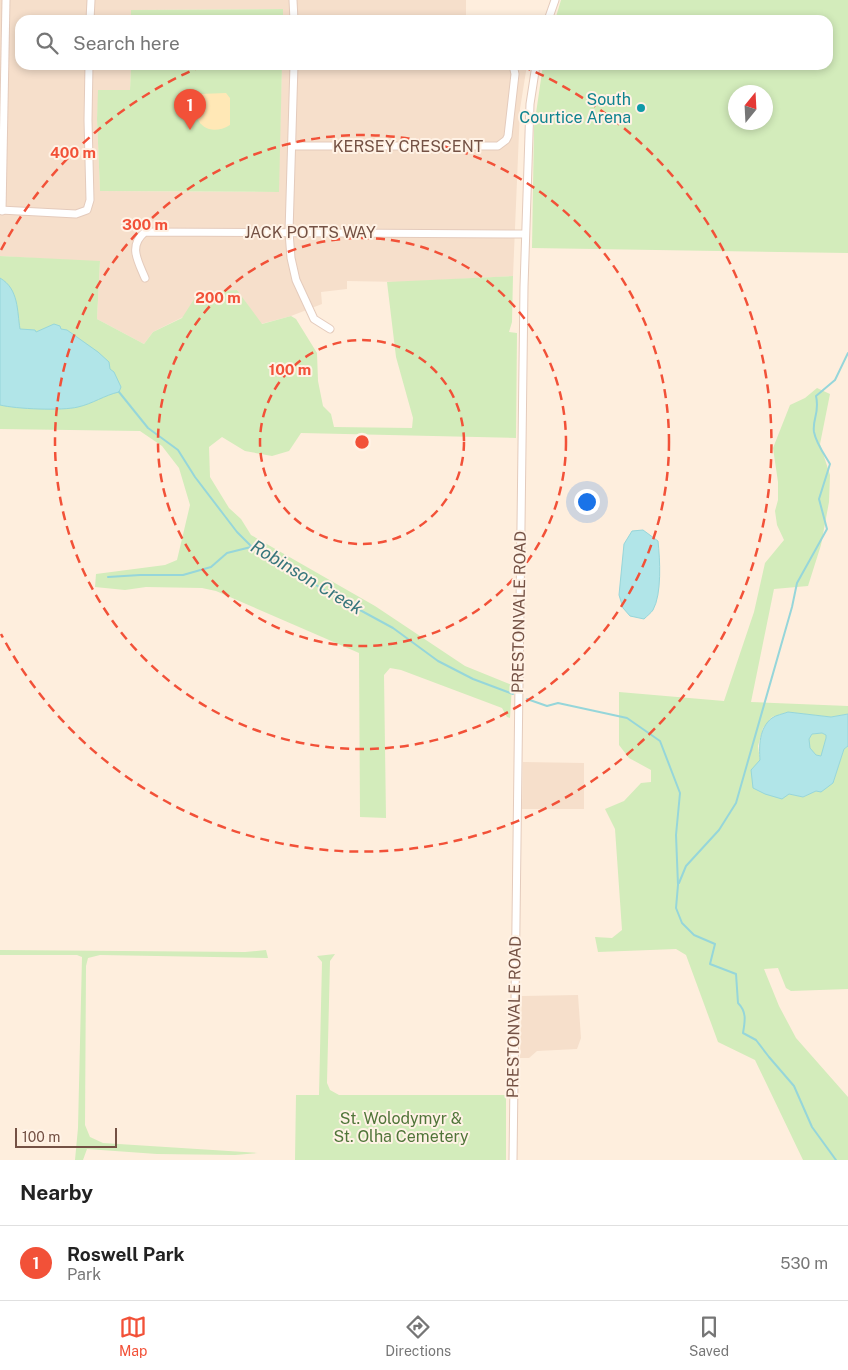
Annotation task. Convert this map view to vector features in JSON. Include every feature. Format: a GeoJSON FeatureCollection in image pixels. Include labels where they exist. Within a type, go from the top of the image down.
{"type":"FeatureCollection","features":[{"type":"Feature","properties":{"kind":"street"},"geometry":{"type":"LineString","coordinates":[[6,0],[1,210],[76,214],[84,213],[89,208],[91,170],[88,120],[89,70]]}},
{"type":"Feature","properties":{"kind":"street"},"geometry":{"type":"LineString","coordinates":[[90,15],[91,0]]}},
{"type":"Feature","properties":{"kind":"street"},"geometry":{"type":"LineString","coordinates":[[293,0],[294,15]]}},
{"type":"Feature","properties":{"kind":"street"},"geometry":{"type":"LineString","coordinates":[[550,15],[555,0]]}},
{"type":"Feature","properties":{"kind":"street"},"geometry":{"type":"LineString","coordinates":[[294,70],[289,232],[291,258],[299,288],[314,319],[330,329]]}},
{"type":"Feature","properties":{"kind":"street","name":"KERSEY CRESCENT"},"geometry":{"type":"LineString","coordinates":[[292,146],[498,146],[508,136],[514,70]]}},
{"type":"Feature","properties":{"kind":"street","name":"PRESTONVALE ROAD"},"geometry":{"type":"LineString","coordinates":[[512,1160],[525,234],[530,104],[535,70]]}},
{"type":"Feature","properties":{"kind":"street","name":"JACK POTTS WAY"},"geometry":{"type":"LineString","coordinates":[[145,278],[136,258],[136,247],[138,237],[146,232],[525,234]]}},
{"type":"Feature","properties":{"kind":"shaded area"},"geometry":{"type":"Polygon","coordinates":[[[0,0],[466,0],[466,15],[283,15],[283,9],[132,10],[132,15],[15,15],[15,70],[131,70],[130,90],[99,90],[97,119],[100,191],[278,192],[282,70],[526,70],[520,109],[513,276],[402,282],[347,281],[347,289],[321,292],[322,304],[291,316],[261,324],[237,290],[153,332],[144,344],[97,319],[100,262],[0,256],[0,0]]]}},
{"type":"Feature","properties":{"kind":"shaded area"},"geometry":{"type":"Polygon","coordinates":[[[523,762],[584,763],[584,809],[522,809],[523,762]]]}},
{"type":"Feature","properties":{"kind":"shaded area"},"geometry":{"type":"Polygon","coordinates":[[[578,995],[581,1038],[577,1049],[537,1051],[529,1058],[520,1058],[522,996],[578,995]]]}},
{"type":"Feature","properties":{"kind":"green space"},"geometry":{"type":"Polygon","coordinates":[[[561,0],[848,0],[848,253],[532,248],[534,127],[542,70],[833,70],[833,15],[556,15],[561,0]]]}},
{"type":"Feature","properties":{"kind":"green space"},"geometry":{"type":"Polygon","coordinates":[[[283,9],[283,15],[131,15],[131,10],[283,9]]]}},
{"type":"Feature","properties":{"kind":"green space"},"geometry":{"type":"Polygon","coordinates":[[[131,70],[282,70],[279,192],[100,191],[97,119],[98,90],[130,90],[131,70]]]}},
{"type":"Feature","properties":{"kind":"green space"},"geometry":{"type":"Polygon","coordinates":[[[0,256],[100,261],[97,319],[144,344],[153,332],[182,318],[198,293],[237,290],[262,324],[291,316],[296,319],[317,353],[318,381],[323,406],[331,414],[334,427],[412,428],[413,418],[396,357],[387,282],[513,276],[512,322],[509,332],[517,333],[516,438],[301,433],[289,451],[272,456],[245,451],[222,437],[209,447],[210,477],[229,508],[241,519],[251,535],[375,606],[465,666],[512,685],[510,718],[507,717],[502,708],[401,670],[390,668],[384,675],[386,818],[360,817],[359,653],[216,591],[202,588],[146,587],[125,590],[95,587],[96,574],[165,565],[177,560],[190,505],[179,468],[162,446],[140,431],[0,429],[0,256]]]}},
{"type":"Feature","properties":{"kind":"green space"},"geometry":{"type":"Polygon","coordinates":[[[817,388],[830,394],[820,444],[830,475],[829,502],[821,545],[808,586],[774,589],[751,702],[848,706],[848,714],[831,717],[788,712],[772,717],[763,728],[758,746],[760,760],[789,794],[803,797],[833,783],[844,749],[848,746],[848,989],[791,991],[786,988],[778,968],[764,969],[779,1006],[796,1038],[848,1097],[848,1160],[803,1160],[755,1060],[718,1042],[686,955],[676,949],[598,952],[595,937],[612,938],[622,930],[615,829],[605,809],[624,801],[641,783],[651,782],[651,770],[629,758],[619,745],[619,692],[724,701],[754,612],[765,563],[784,540],[777,525],[775,511],[778,500],[778,482],[773,448],[790,405],[805,398],[817,388]]]}},
{"type":"Feature","properties":{"kind":"green space"},"geometry":{"type":"Polygon","coordinates":[[[822,733],[826,735],[826,738],[822,756],[816,755],[809,748],[809,739],[812,734],[822,733]]]}},
{"type":"Feature","properties":{"kind":"green space"},"geometry":{"type":"Polygon","coordinates":[[[0,950],[245,952],[266,950],[268,958],[100,955],[88,958],[86,966],[85,1125],[90,1137],[103,1143],[258,1153],[235,1155],[157,1154],[87,1149],[83,1160],[75,1160],[78,1128],[82,957],[77,955],[0,955],[0,950]]]}},
{"type":"Feature","properties":{"kind":"green space","name":"St. Wolodymyr & St. Olha Cemetery"},"geometry":{"type":"Polygon","coordinates":[[[335,954],[330,961],[327,1083],[330,1090],[339,1095],[506,1095],[506,1160],[295,1160],[296,1095],[319,1095],[322,962],[317,956],[335,954]]]}},
{"type":"Feature","properties":{"kind":"sand"},"geometry":{"type":"Polygon","coordinates":[[[226,93],[230,98],[230,125],[213,130],[206,128],[197,118],[197,103],[200,94],[226,93]]]}},
{"type":"Feature","properties":{"kind":"water"},"geometry":{"type":"Polygon","coordinates":[[[0,278],[11,288],[14,294],[20,329],[35,330],[36,332],[54,324],[60,326],[61,329],[67,330],[109,362],[110,369],[114,372],[121,387],[119,392],[83,406],[71,408],[39,409],[0,405],[0,278]]]}},
{"type":"Feature","properties":{"kind":"water"},"geometry":{"type":"Polygon","coordinates":[[[643,530],[658,541],[660,567],[656,603],[652,611],[644,619],[630,616],[623,608],[619,595],[624,544],[632,531],[643,530]]]}},
{"type":"Feature","properties":{"kind":"water"},"geometry":{"type":"Polygon","coordinates":[[[788,712],[831,717],[848,714],[848,746],[844,749],[833,783],[821,792],[816,791],[803,797],[789,794],[782,799],[753,788],[751,770],[760,760],[760,743],[764,727],[772,718],[788,712]],[[822,733],[812,734],[809,739],[810,748],[816,755],[821,756],[826,735],[822,733]]]}},
{"type":"Feature","properties":{"kind":"waterway"},"geometry":{"type":"LineString","coordinates":[[679,883],[686,866],[719,830],[736,803],[792,607],[797,583],[827,529],[819,499],[830,464],[818,444],[814,432],[817,407],[816,396],[835,380],[848,353]]}},
{"type":"Feature","properties":{"kind":"waterway","name":"Robinson Creek"},"geometry":{"type":"LineString","coordinates":[[119,392],[148,428],[178,450],[195,477],[237,532],[252,547],[336,597],[393,628],[438,661],[473,679],[513,694]]}},
{"type":"Feature","properties":{"kind":"waterway"},"geometry":{"type":"LineString","coordinates":[[108,577],[183,575],[211,567],[227,553],[251,547]]}},
{"type":"Feature","properties":{"kind":"waterway","name":"Robinson Creek"},"geometry":{"type":"LineString","coordinates":[[527,699],[547,706],[558,703],[627,718],[660,741],[680,793],[676,835],[678,885],[676,908],[682,923],[694,935],[715,944],[710,964],[736,974],[738,1003],[745,1017],[743,1033],[756,1040],[794,1086],[812,1127],[836,1160]]}},
{"type":"Feature","properties":{"kind":"place","name":"South Courtice Arena"},"geometry":{"type":"Point","coordinates":[641,108]}},
{"type":"Feature","properties":{"kind":"place","name":"Roswell Park"},"geometry":{"type":"Point","coordinates":[190,130]}}]}
